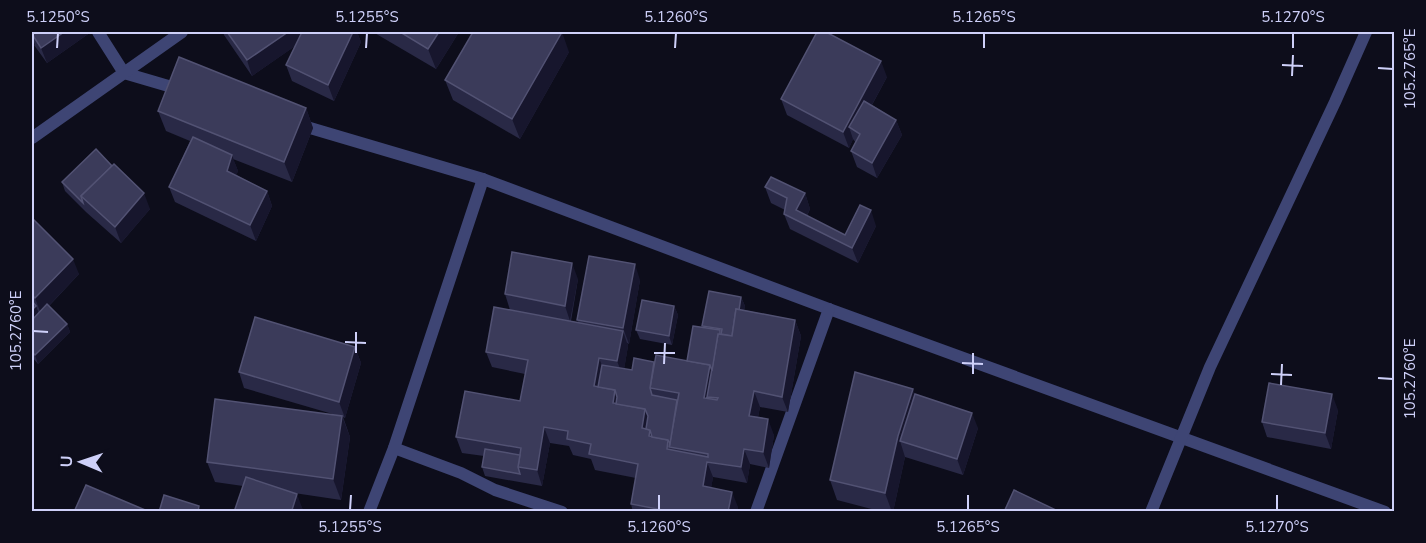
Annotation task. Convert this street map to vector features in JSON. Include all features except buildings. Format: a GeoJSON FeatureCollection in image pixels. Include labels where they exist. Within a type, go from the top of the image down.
{"type":"FeatureCollection","features":[{"type":"Feature","properties":{"kind":"street"},"geometry":{"type":"LineString","coordinates":[[98,32],[124,73],[191,93]]}},
{"type":"Feature","properties":{"kind":"street"},"geometry":{"type":"LineString","coordinates":[[32,138],[182,32]]}},
{"type":"Feature","properties":{"kind":"street"},"geometry":{"type":"LineString","coordinates":[[1151,512],[1210,367],[1366,32]]}},
{"type":"Feature","properties":{"kind":"street"},"geometry":{"type":"LineString","coordinates":[[292,123],[483,179],[829,309],[1385,512]]}},
{"type":"Feature","properties":{"kind":"street"},"geometry":{"type":"LineString","coordinates":[[369,512],[394,448],[483,179]]}},
{"type":"Feature","properties":{"kind":"street"},"geometry":{"type":"LineString","coordinates":[[756,512],[829,309]]}},
{"type":"Feature","properties":{"kind":"street"},"geometry":{"type":"LineString","coordinates":[[394,448],[461,473],[495,490],[562,512]]}}]}
